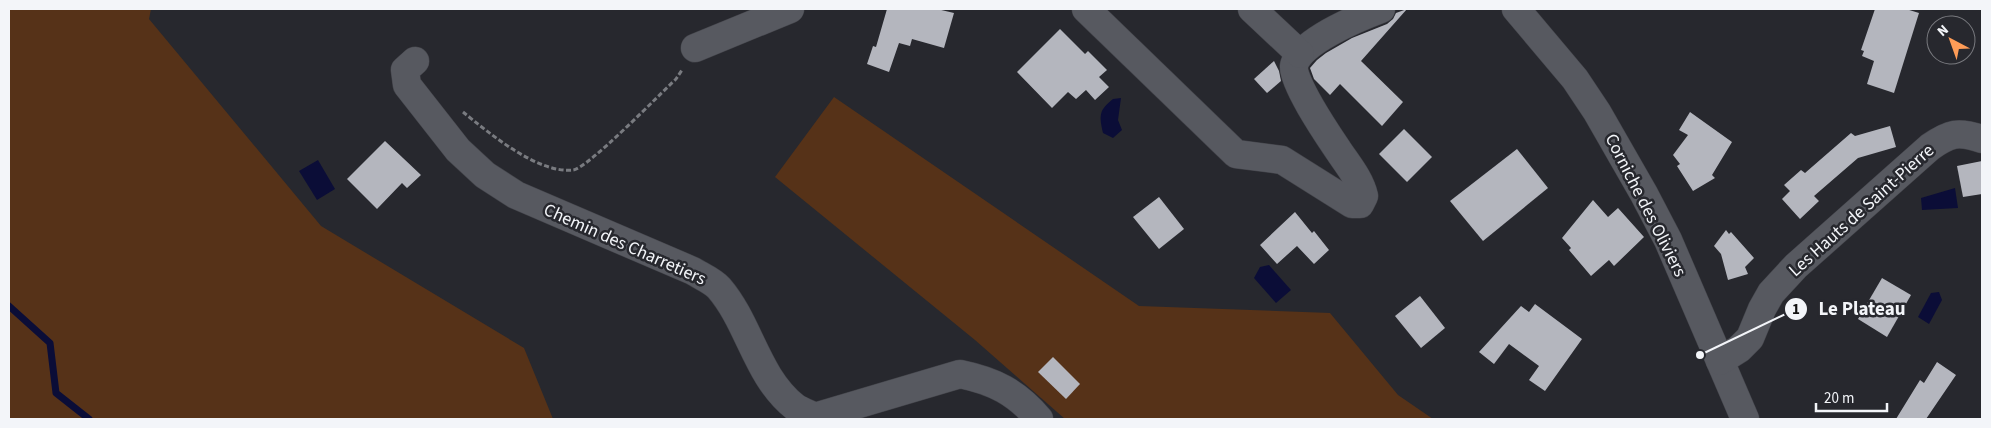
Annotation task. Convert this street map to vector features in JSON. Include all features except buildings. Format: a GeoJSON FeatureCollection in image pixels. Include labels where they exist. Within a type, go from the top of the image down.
{"type":"FeatureCollection","features":[{"type":"Feature","properties":{"kind":"street"},"geometry":{"type":"LineString","coordinates":[[695,48],[790,9]]}},
{"type":"Feature","properties":{"kind":"street"},"geometry":{"type":"LineString","coordinates":[[1086,9],[1236,154],[1282,160],[1352,204],[1360,204],[1364,196],[1362,186],[1325,132],[1296,80],[1294,66],[1300,54],[1318,39],[1348,22],[1381,9]]}},
{"type":"Feature","properties":{"kind":"street"},"geometry":{"type":"LineString","coordinates":[[1252,9],[1300,54]]}},
{"type":"Feature","properties":{"kind":"street","name":"Corniche des Oliviers"},"geometry":{"type":"LineString","coordinates":[[1516,9],[1575,79],[1621,152],[1668,240],[1745,419]]}},
{"type":"Feature","properties":{"kind":"street","name":"Chemin des Charretiers"},"geometry":{"type":"LineString","coordinates":[[415,62],[405,70],[408,85],[458,150],[485,175],[516,195],[693,271],[718,287],[735,312],[761,366],[781,393],[796,408],[816,417],[960,374],[984,379],[1006,388],[1039,419]]}},
{"type":"Feature","properties":{"kind":"street","name":"Les Hauts de Saint-Pierre"},"geometry":{"type":"LineString","coordinates":[[1720,361],[1739,349],[1750,338],[1771,293],[1796,266],[1930,147],[1946,136],[1966,134],[1982,139]]}},
{"type":"Feature","properties":{"kind":"path"},"geometry":{"type":"LineString","coordinates":[[459,109],[497,140],[532,160],[554,169],[575,170],[596,155],[676,79],[695,48]]}},
{"type":"Feature","properties":{"kind":"shaded area"},"geometry":{"type":"Polygon","coordinates":[[[9,9],[151,9],[149,19],[321,226],[524,348],[553,419],[9,419],[9,9]]]}},
{"type":"Feature","properties":{"kind":"shaded area"},"geometry":{"type":"Polygon","coordinates":[[[834,97],[1139,306],[1330,313],[1398,395],[1433,419],[1065,419],[975,340],[775,177],[834,97]]]}},
{"type":"Feature","properties":{"kind":"shaded area"},"geometry":{"type":"Polygon","coordinates":[[[1121,98],[1118,120],[1122,130],[1113,138],[1103,133],[1101,113],[1105,106],[1113,99],[1121,98]]]}},
{"type":"Feature","properties":{"kind":"shaded area"},"geometry":{"type":"Polygon","coordinates":[[[318,160],[335,189],[317,200],[299,171],[318,160]]]}},
{"type":"Feature","properties":{"kind":"shaded area"},"geometry":{"type":"Polygon","coordinates":[[[1955,188],[1958,208],[1922,210],[1921,198],[1955,188]]]}},
{"type":"Feature","properties":{"kind":"shaded area"},"geometry":{"type":"Polygon","coordinates":[[[1269,265],[1291,290],[1276,303],[1254,278],[1260,267],[1269,265]]]}},
{"type":"Feature","properties":{"kind":"shaded area"},"geometry":{"type":"Polygon","coordinates":[[[1939,292],[1942,300],[1929,324],[1918,317],[1931,293],[1939,292]]]}},
{"type":"Feature","properties":{"kind":"waterway"},"geometry":{"type":"LineString","coordinates":[[9,306],[50,343],[56,393],[89,419]]}},
{"type":"Feature","properties":{"kind":"place","name":"Le Plateau"},"geometry":{"type":"Point","coordinates":[1700,355]}}]}
